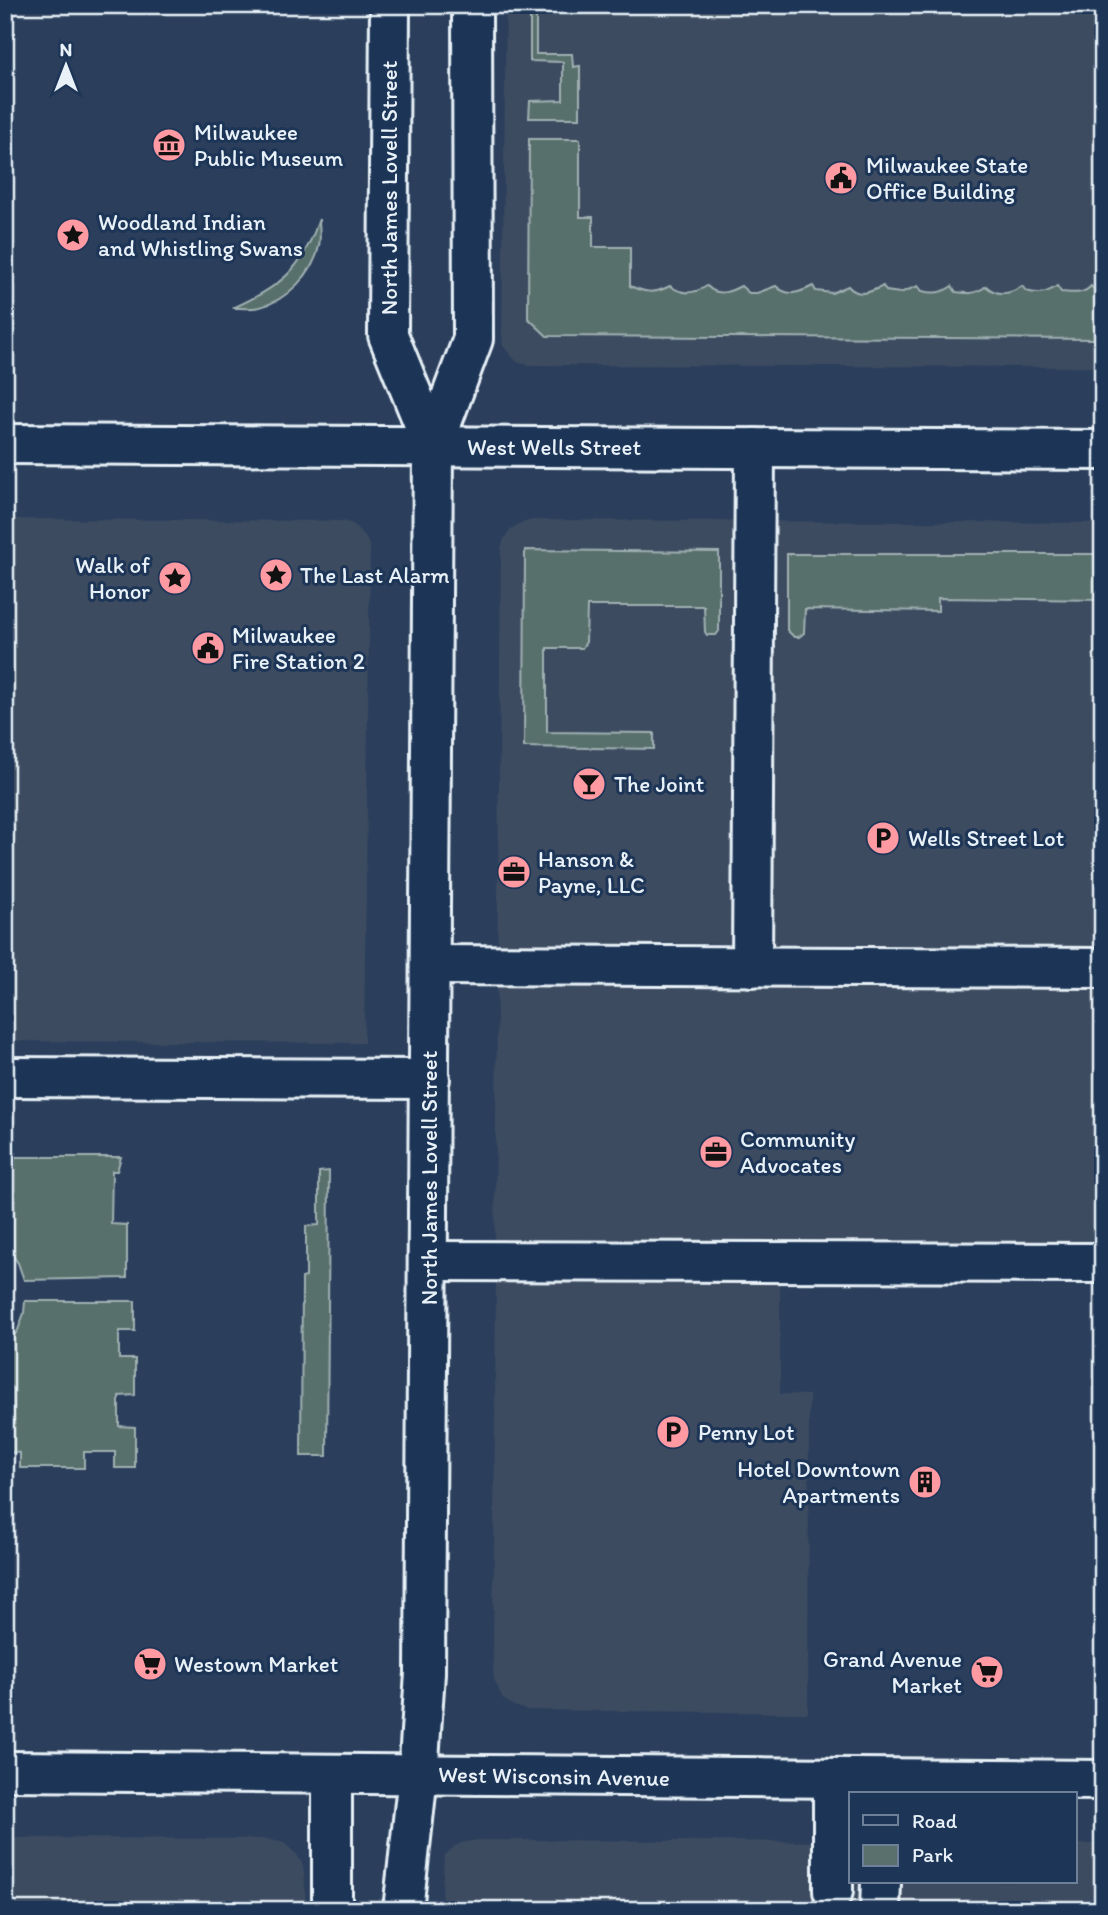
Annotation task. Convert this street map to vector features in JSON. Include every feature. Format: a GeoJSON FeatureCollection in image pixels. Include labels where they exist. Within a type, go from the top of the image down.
{"type":"FeatureCollection","features":[{"type":"Feature","properties":{"kind":"street","name":"North James Lovell Street"},"geometry":{"type":"LineString","coordinates":[[390,5],[388,335],[433,446]]}},
{"type":"Feature","properties":{"kind":"street","name":"North James Lovell Street"},"geometry":{"type":"LineString","coordinates":[[403,1910],[418,1775],[425,1674],[433,446],[473,338],[471,5]]}},
{"type":"Feature","properties":{"kind":"street","name":"West Wells Street"},"geometry":{"type":"LineString","coordinates":[[5,444],[1103,450]]}},
{"type":"Feature","properties":{"kind":"street"},"geometry":{"type":"LineString","coordinates":[[752,967],[755,448]]}},
{"type":"Feature","properties":{"kind":"street"},"geometry":{"type":"LineString","coordinates":[[430,965],[1103,968]]}},
{"type":"Feature","properties":{"kind":"street"},"geometry":{"type":"LineString","coordinates":[[5,1077],[430,1079]]}},
{"type":"Feature","properties":{"kind":"street"},"geometry":{"type":"LineString","coordinates":[[428,1261],[1103,1264]]}},
{"type":"Feature","properties":{"kind":"street","name":"West Wisconsin Avenue"},"geometry":{"type":"LineString","coordinates":[[5,1771],[833,1778],[881,1786],[1103,1780]]}},
{"type":"Feature","properties":{"kind":"street"},"geometry":{"type":"LineString","coordinates":[[332,1774],[332,1910]]}},
{"type":"Feature","properties":{"kind":"street"},"geometry":{"type":"LineString","coordinates":[[833,1778],[833,1891]]}},
{"type":"Feature","properties":{"kind":"street"},"geometry":{"type":"LineString","coordinates":[[880,1910],[881,1884]]}},
{"type":"Feature","properties":{"kind":"shaded area","name":"Milwaukee State Office Building"},"geometry":{"type":"Polygon","coordinates":[[[506,5],[1103,5],[1103,367],[530,365],[517,362],[503,346],[502,334],[506,5]]]}},
{"type":"Feature","properties":{"kind":"shaded area"},"geometry":{"type":"Polygon","coordinates":[[[5,519],[343,521],[353,524],[366,538],[370,548],[364,1043],[5,1041],[5,519]]]}},
{"type":"Feature","properties":{"kind":"shaded area"},"geometry":{"type":"Polygon","coordinates":[[[533,520],[1103,523],[1103,1244],[495,1241],[501,549],[511,529],[533,520]],[[658,943],[657,981],[913,983],[913,945],[658,943]]]}},
{"type":"Feature","properties":{"kind":"shaded area","name":"Penny Lot"},"geometry":{"type":"Polygon","coordinates":[[[496,1282],[780,1283],[780,1394],[809,1395],[808,1713],[527,1710],[503,1699],[494,1679],[493,1668],[496,1282]]]}},
{"type":"Feature","properties":{"kind":"shaded area"},"geometry":{"type":"Polygon","coordinates":[[[5,1838],[267,1839],[284,1843],[302,1863],[306,1910],[5,1910],[5,1838]]]}},
{"type":"Feature","properties":{"kind":"shaded area"},"geometry":{"type":"Polygon","coordinates":[[[464,1842],[849,1842],[849,1884],[1076,1884],[1076,1844],[1103,1844],[1103,1910],[441,1910],[444,1856],[464,1842]]]}},
{"type":"Feature","properties":{"kind":"green space"},"geometry":{"type":"Polygon","coordinates":[[[530,5],[536,5],[536,54],[572,54],[573,67],[580,66],[580,118],[529,118],[530,101],[563,100],[563,62],[530,61],[530,5]]]}},
{"type":"Feature","properties":{"kind":"green space"},"geometry":{"type":"Polygon","coordinates":[[[529,139],[580,139],[580,217],[593,217],[593,247],[630,247],[630,286],[655,291],[670,286],[688,292],[707,286],[724,292],[741,286],[749,293],[757,293],[776,286],[790,293],[813,286],[816,291],[832,293],[848,286],[860,293],[883,286],[886,291],[900,293],[918,286],[922,291],[934,293],[952,286],[956,292],[968,293],[979,291],[986,286],[995,292],[1004,293],[1022,286],[1026,291],[1039,293],[1057,286],[1061,292],[1074,293],[1085,291],[1091,286],[1097,292],[1103,293],[1103,339],[547,336],[528,318],[529,139]]]}},
{"type":"Feature","properties":{"kind":"green space"},"geometry":{"type":"Polygon","coordinates":[[[319,219],[319,246],[305,276],[289,292],[270,304],[257,308],[233,308],[264,292],[287,275],[305,252],[319,219]]]}},
{"type":"Feature","properties":{"kind":"green space"},"geometry":{"type":"Polygon","coordinates":[[[525,550],[719,552],[719,631],[716,635],[707,635],[705,632],[704,606],[587,606],[586,642],[582,648],[547,648],[547,732],[654,733],[654,749],[524,747],[525,550]]]}},
{"type":"Feature","properties":{"kind":"green space"},"geometry":{"type":"Polygon","coordinates":[[[787,554],[1103,554],[1103,600],[938,598],[938,611],[805,609],[804,633],[794,637],[787,630],[787,554]]]}},
{"type":"Feature","properties":{"kind":"green space"},"geometry":{"type":"Polygon","coordinates":[[[5,1157],[121,1157],[117,1171],[112,1171],[111,1224],[127,1225],[127,1278],[24,1280],[18,1263],[5,1245],[5,1157]]]}},
{"type":"Feature","properties":{"kind":"green space"},"geometry":{"type":"Polygon","coordinates":[[[329,1171],[327,1456],[301,1456],[302,1278],[306,1277],[306,1226],[319,1225],[319,1172],[329,1171]]]}},
{"type":"Feature","properties":{"kind":"green space"},"geometry":{"type":"Polygon","coordinates":[[[25,1301],[135,1301],[135,1331],[119,1331],[119,1359],[135,1359],[135,1395],[119,1396],[119,1426],[135,1427],[135,1468],[115,1468],[115,1452],[84,1452],[84,1468],[20,1468],[20,1453],[5,1452],[5,1348],[18,1330],[25,1301]]]}},
{"type":"Feature","properties":{"kind":"place","name":"Milwaukee Public Museum"},"geometry":{"type":"Point","coordinates":[169,145]}},
{"type":"Feature","properties":{"kind":"place","name":"Milwaukee State Office Building"},"geometry":{"type":"Point","coordinates":[841,178]}},
{"type":"Feature","properties":{"kind":"place","name":"Woodland Indian and Whistling Swans"},"geometry":{"type":"Point","coordinates":[73,235]}},
{"type":"Feature","properties":{"kind":"place","name":"The Last Alarm"},"geometry":{"type":"Point","coordinates":[276,575]}},
{"type":"Feature","properties":{"kind":"place","name":"Walk of Honor"},"geometry":{"type":"Point","coordinates":[175,578]}},
{"type":"Feature","properties":{"kind":"place","name":"Milwaukee Fire Station 2"},"geometry":{"type":"Point","coordinates":[208,648]}},
{"type":"Feature","properties":{"kind":"place","name":"The Joint"},"geometry":{"type":"Point","coordinates":[589,784]}},
{"type":"Feature","properties":{"kind":"place","name":"Wells Street Lot"},"geometry":{"type":"Point","coordinates":[883,838]}},
{"type":"Feature","properties":{"kind":"place","name":"Hanson & Payne, LLC"},"geometry":{"type":"Point","coordinates":[514,872]}},
{"type":"Feature","properties":{"kind":"place","name":"Community Advocates"},"geometry":{"type":"Point","coordinates":[716,1152]}},
{"type":"Feature","properties":{"kind":"place","name":"Penny Lot"},"geometry":{"type":"Point","coordinates":[673,1432]}},
{"type":"Feature","properties":{"kind":"place","name":"Hotel Downtown Apartments"},"geometry":{"type":"Point","coordinates":[925,1482]}},
{"type":"Feature","properties":{"kind":"place","name":"Westown Market"},"geometry":{"type":"Point","coordinates":[150,1664]}},
{"type":"Feature","properties":{"kind":"place","name":"Grand Avenue Market"},"geometry":{"type":"Point","coordinates":[987,1672]}}]}
